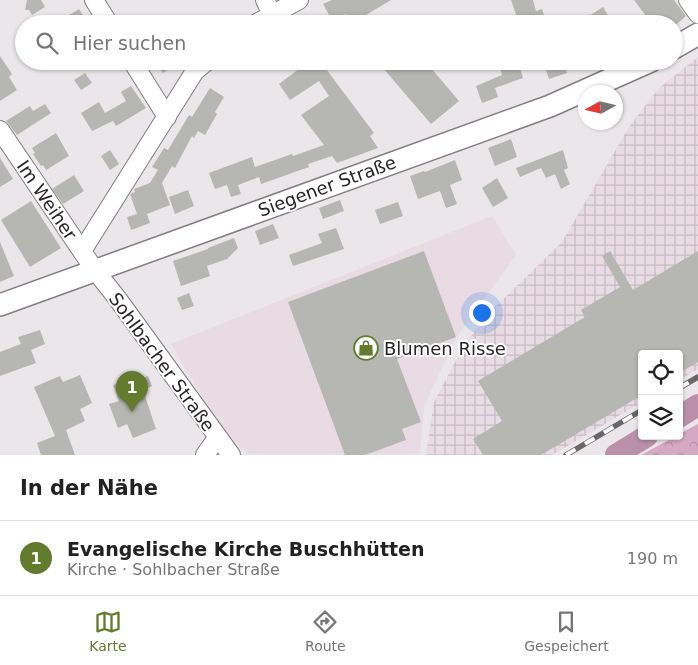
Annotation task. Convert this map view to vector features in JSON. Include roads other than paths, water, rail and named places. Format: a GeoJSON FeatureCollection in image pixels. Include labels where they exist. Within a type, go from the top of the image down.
{"type":"FeatureCollection","features":[{"type":"Feature","properties":{"kind":"main road"},"geometry":{"type":"LineString","coordinates":[[683,43],[698,34]]}},
{"type":"Feature","properties":{"kind":"main road","name":"Siegener Straße"},"geometry":{"type":"LineString","coordinates":[[0,305],[94,269],[550,106],[631,70]]}},
{"type":"Feature","properties":{"kind":"street"},"geometry":{"type":"LineString","coordinates":[[94,0],[103,15]]}},
{"type":"Feature","properties":{"kind":"street"},"geometry":{"type":"LineString","coordinates":[[269,7],[299,0]]}},
{"type":"Feature","properties":{"kind":"street"},"geometry":{"type":"LineString","coordinates":[[688,0],[698,14]]}},
{"type":"Feature","properties":{"kind":"street"},"geometry":{"type":"LineString","coordinates":[[138,70],[167,118]]}},
{"type":"Feature","properties":{"kind":"street"},"geometry":{"type":"LineString","coordinates":[[82,251],[197,70]]}},
{"type":"Feature","properties":{"kind":"street","name":"Im Weiher"},"geometry":{"type":"LineString","coordinates":[[0,130],[94,269]]}},
{"type":"Feature","properties":{"kind":"street","name":"Sohlbacher Straße"},"geometry":{"type":"LineString","coordinates":[[94,269],[230,455]]}},
{"type":"Feature","properties":{"kind":"street"},"geometry":{"type":"LineString","coordinates":[[205,455],[217,438]]}},
{"type":"Feature","properties":{"kind":"waterway"},"geometry":{"type":"LineString","coordinates":[[683,414],[698,405]]}},
{"type":"Feature","properties":{"kind":"waterway"},"geometry":{"type":"LineString","coordinates":[[616,455],[640,440]]}},
{"type":"Feature","properties":{"kind":"railway"},"geometry":{"type":"LineString","coordinates":[[683,386],[698,377]]}},
{"type":"Feature","properties":{"kind":"railway"},"geometry":{"type":"LineString","coordinates":[[566,455],[638,412]]}},
{"type":"Feature","properties":{"kind":"place","name":"Blumen Risse"},"geometry":{"type":"Point","coordinates":[366,348]}},
{"type":"Feature","properties":{"kind":"place","name":"Evangelische Kirche Buschhütten"},"geometry":{"type":"Point","coordinates":[132,412]}}]}
